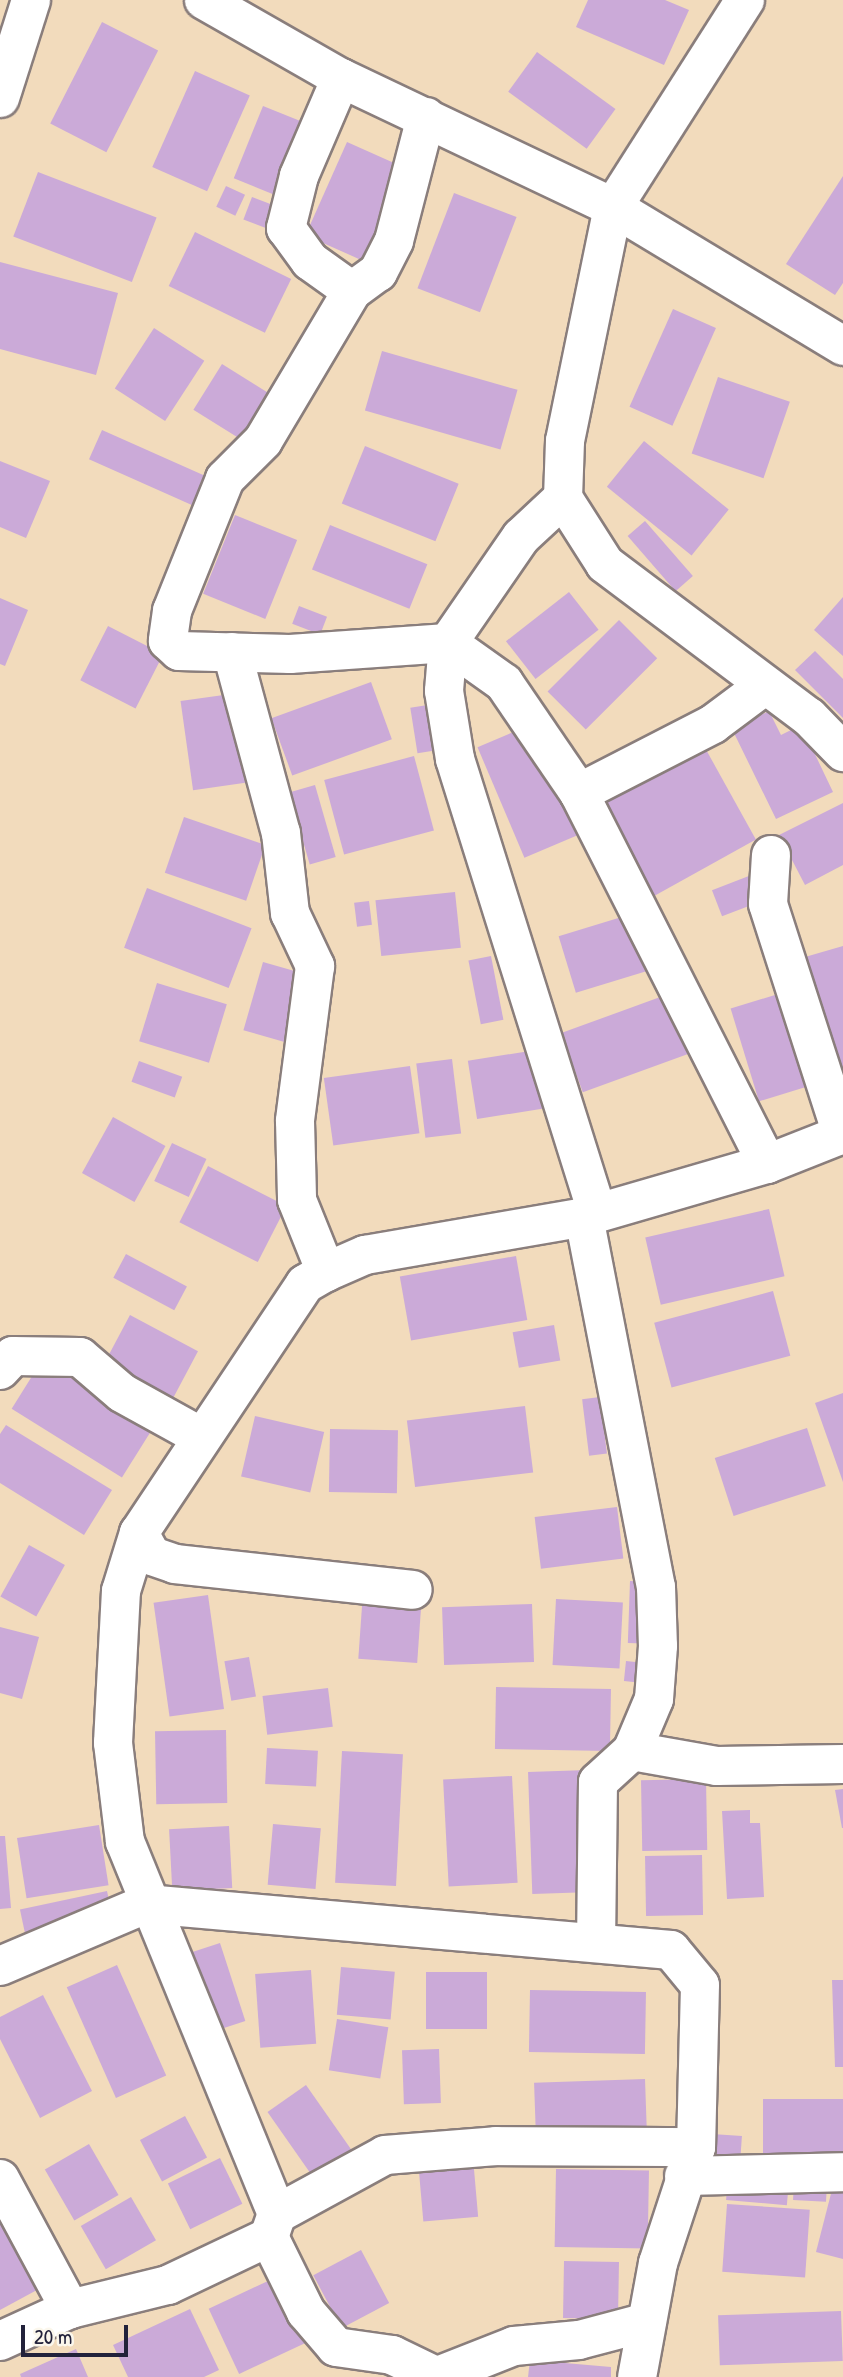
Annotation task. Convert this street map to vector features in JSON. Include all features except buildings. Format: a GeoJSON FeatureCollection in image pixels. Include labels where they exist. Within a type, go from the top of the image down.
{"type":"FeatureCollection","features":[{"type":"Feature","properties":{"kind":"street"},"geometry":{"type":"LineString","coordinates":[[0,99],[31,0]]}},
{"type":"Feature","properties":{"kind":"street"},"geometry":{"type":"LineString","coordinates":[[204,0],[341,78],[613,207],[843,346]]}},
{"type":"Feature","properties":{"kind":"street"},"geometry":{"type":"LineString","coordinates":[[745,0],[613,207],[565,441],[563,498],[605,564],[764,686],[809,717],[843,752]]}},
{"type":"Feature","properties":{"kind":"street"},"geometry":{"type":"LineString","coordinates":[[341,78],[299,176],[286,228],[310,261],[352,290]]}},
{"type":"Feature","properties":{"kind":"street"},"geometry":{"type":"LineString","coordinates":[[426,117],[394,241],[378,271],[352,290],[263,442],[225,479],[172,611],[167,641],[179,651],[232,652],[448,643],[504,683],[579,793],[767,1164]]}},
{"type":"Feature","properties":{"kind":"street"},"geometry":{"type":"LineString","coordinates":[[563,498],[521,537],[448,643],[444,691],[455,760],[590,1215],[656,1587],[654,1699],[632,1751],[598,1782],[596,1940]]}},
{"type":"Feature","properties":{"kind":"street"},"geometry":{"type":"LineString","coordinates":[[232,652],[281,833],[290,913],[315,966],[295,1121],[297,1200],[326,1272]]}},
{"type":"Feature","properties":{"kind":"street"},"geometry":{"type":"LineString","coordinates":[[579,793],[713,724],[764,686]]}},
{"type":"Feature","properties":{"kind":"street"},"geometry":{"type":"LineString","coordinates":[[647,2322],[579,2340],[514,2346],[438,2377],[393,2355],[336,2347],[306,2312],[146,1904],[125,1842],[113,1743],[121,1591],[139,1533],[198,1435],[305,1284],[365,1255],[590,1215],[767,1164],[843,1134],[768,904],[771,855]]}},
{"type":"Feature","properties":{"kind":"street"},"geometry":{"type":"LineString","coordinates":[[0,1370],[13,1356],[80,1357],[122,1393],[198,1435]]}},
{"type":"Feature","properties":{"kind":"street"},"geometry":{"type":"LineString","coordinates":[[139,1533],[152,1556],[175,1564],[413,1590]]}},
{"type":"Feature","properties":{"kind":"street"},"geometry":{"type":"LineString","coordinates":[[632,1751],[717,1766],[843,1764]]}},
{"type":"Feature","properties":{"kind":"street"},"geometry":{"type":"LineString","coordinates":[[0,1966],[146,1904],[263,1919],[596,1940],[671,1950],[700,1985],[690,2162],[647,2322],[637,2377]]}},
{"type":"Feature","properties":{"kind":"street"},"geometry":{"type":"LineString","coordinates":[[0,2341],[70,2309],[168,2285],[273,2226],[385,2155],[496,2146],[843,2172]]}},
{"type":"Feature","properties":{"kind":"street"},"geometry":{"type":"LineString","coordinates":[[0,2179],[70,2309]]}}]}
